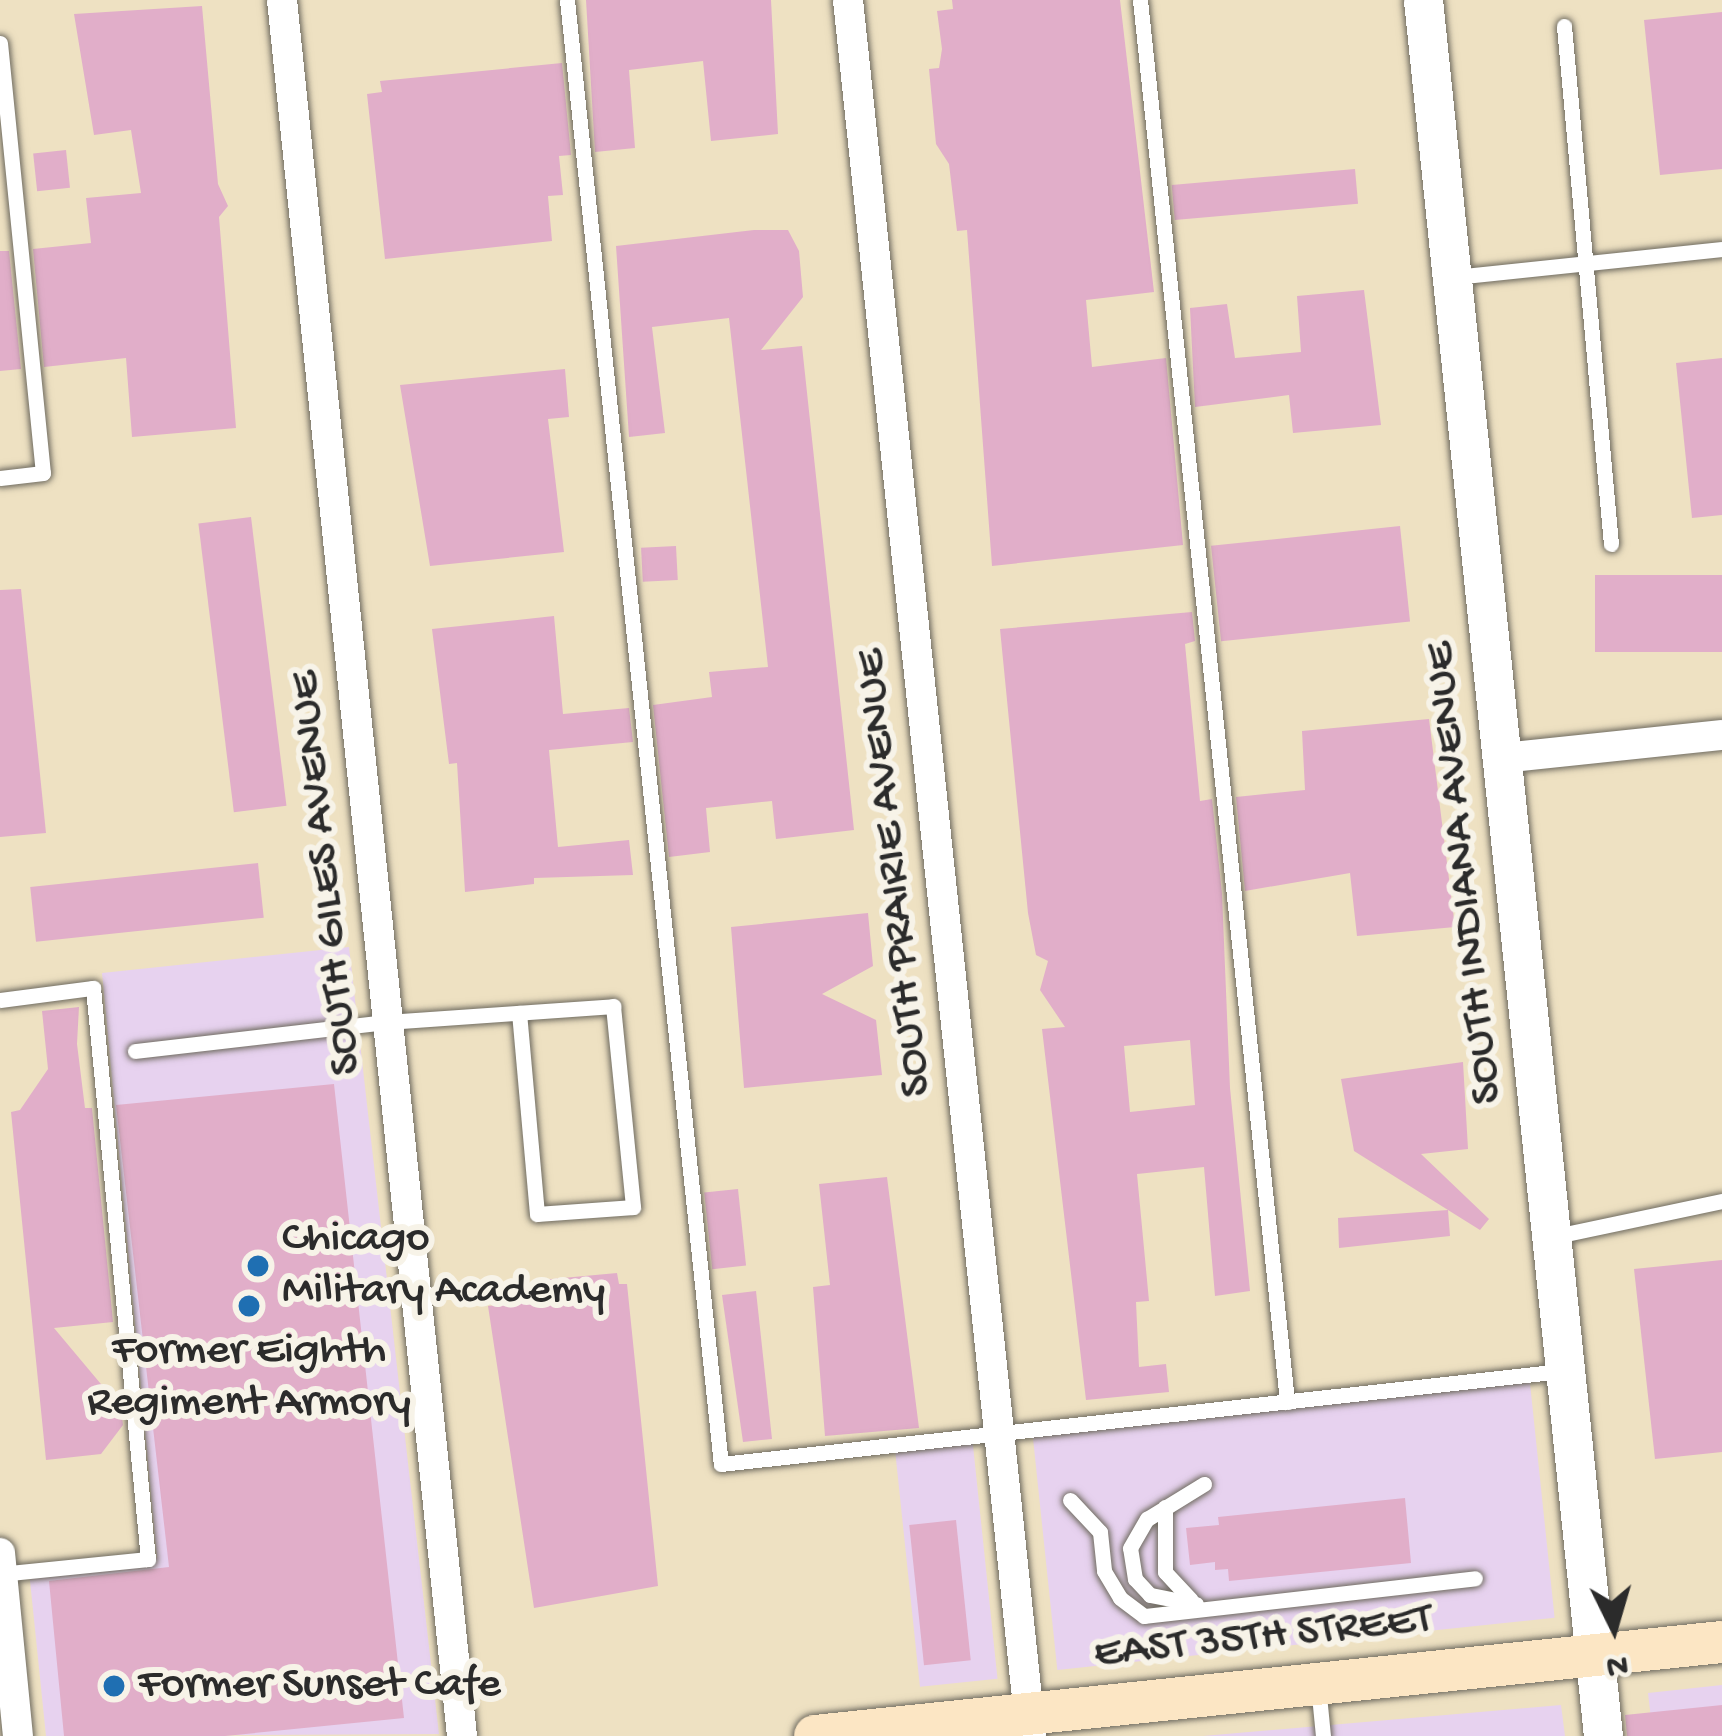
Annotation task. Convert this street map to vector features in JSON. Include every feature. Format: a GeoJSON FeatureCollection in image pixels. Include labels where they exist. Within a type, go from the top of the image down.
{"type":"FeatureCollection","features":[{"type":"Feature","properties":{"kind":"main road","name":"EAST 35TH STREET"},"geometry":{"type":"LineString","coordinates":[[814,1736],[1030,1725],[1318,1683],[1722,1642]]}},
{"type":"Feature","properties":{"kind":"street","name":"SOUTH GILES AVENUE"},"geometry":{"type":"LineString","coordinates":[[282,0],[462,1736]]}},
{"type":"Feature","properties":{"kind":"street","name":"SOUTH PRAIRIE AVENUE"},"geometry":{"type":"LineString","coordinates":[[848,0],[1030,1725]]}},
{"type":"Feature","properties":{"kind":"street","name":"SOUTH INDIANA AVENUE"},"geometry":{"type":"LineString","coordinates":[[1423,0],[1603,1736]]}},
{"type":"Feature","properties":{"kind":"street"},"geometry":{"type":"LineString","coordinates":[[1502,758],[1722,735]]}},
{"type":"Feature","properties":{"kind":"street"},"geometry":{"type":"LineString","coordinates":[[1,1567],[18,1736]]}},
{"type":"Feature","properties":{"kind":"lane"},"geometry":{"type":"LineString","coordinates":[[567,0],[721,1464],[1565,1370]]}},
{"type":"Feature","properties":{"kind":"lane"},"geometry":{"type":"LineString","coordinates":[[1140,0],[1287,1402]]}},
{"type":"Feature","properties":{"kind":"lane"},"geometry":{"type":"LineString","coordinates":[[1564,26],[1611,544]]}},
{"type":"Feature","properties":{"kind":"lane"},"geometry":{"type":"LineString","coordinates":[[0,43],[43,473],[0,478]]}},
{"type":"Feature","properties":{"kind":"lane"},"geometry":{"type":"LineString","coordinates":[[1451,277],[1722,249]]}},
{"type":"Feature","properties":{"kind":"lane"},"geometry":{"type":"LineString","coordinates":[[0,1000],[93,988],[148,1559],[1,1567]]}},
{"type":"Feature","properties":{"kind":"lane"},"geometry":{"type":"LineString","coordinates":[[135,1051],[388,1022],[519,1012],[613,1006],[633,1208],[537,1214],[519,1012]]}},
{"type":"Feature","properties":{"kind":"lane"},"geometry":{"type":"LineString","coordinates":[[1551,1238],[1722,1201]]}},
{"type":"Feature","properties":{"kind":"lane"},"geometry":{"type":"LineString","coordinates":[[1204,1484],[1147,1519],[1130,1548],[1135,1579],[1150,1594],[1227,1607]]}},
{"type":"Feature","properties":{"kind":"lane"},"geometry":{"type":"LineString","coordinates":[[1070,1500],[1100,1532],[1104,1571],[1120,1598],[1144,1616],[1475,1578]]}},
{"type":"Feature","properties":{"kind":"lane"},"geometry":{"type":"LineString","coordinates":[[1165,1508],[1165,1572],[1196,1604]]}},
{"type":"Feature","properties":{"kind":"lane"},"geometry":{"type":"LineString","coordinates":[[1318,1683],[1323,1736]]}},
{"type":"Feature","properties":{"kind":"shaded area","name":"Chicago Military Academy"},"geometry":{"type":"Polygon","coordinates":[[[349,947],[439,1734],[46,1736],[29,1571],[157,1558],[102,973],[349,947]]]}},
{"type":"Feature","properties":{"kind":"shaded area"},"geometry":{"type":"Polygon","coordinates":[[[1529,1374],[1555,1618],[1057,1670],[1032,1426],[1529,1374]]]}},
{"type":"Feature","properties":{"kind":"shaded area"},"geometry":{"type":"Polygon","coordinates":[[[972,1436],[998,1679],[920,1687],[894,1444],[972,1436]]]}},
{"type":"Feature","properties":{"kind":"shaded area"},"geometry":{"type":"Polygon","coordinates":[[[1722,1685],[1722,1736],[1653,1736],[1648,1693],[1722,1685]]]}},
{"type":"Feature","properties":{"kind":"shaded area"},"geometry":{"type":"Polygon","coordinates":[[[1561,1705],[1565,1736],[1203,1736],[1561,1705]]]}},
{"type":"Feature","properties":{"kind":"building"},"geometry":{"type":"Polygon","coordinates":[[[586,0],[771,0],[778,134],[711,141],[703,61],[629,70],[635,148],[595,152],[586,0]]]}},
{"type":"Feature","properties":{"kind":"building"},"geometry":{"type":"Polygon","coordinates":[[[952,0],[1120,0],[1154,292],[1086,300],[1092,367],[1166,358],[1183,545],[992,566],[967,230],[957,231],[949,164],[936,144],[929,69],[939,68],[942,49],[937,11],[953,9],[952,0]]]}},
{"type":"Feature","properties":{"kind":"building"},"geometry":{"type":"Polygon","coordinates":[[[202,6],[218,184],[228,206],[219,217],[236,428],[132,437],[126,358],[44,367],[33,249],[91,243],[86,198],[141,193],[131,130],[94,135],[74,14],[202,6]]]}},
{"type":"Feature","properties":{"kind":"building"},"geometry":{"type":"Polygon","coordinates":[[[1722,12],[1722,169],[1660,175],[1644,20],[1722,12]]]}},
{"type":"Feature","properties":{"kind":"building"},"geometry":{"type":"Polygon","coordinates":[[[562,63],[571,155],[559,156],[563,195],[548,196],[552,241],[385,259],[367,94],[382,92],[380,81],[562,63]]]}},
{"type":"Feature","properties":{"kind":"building"},"geometry":{"type":"Polygon","coordinates":[[[66,150],[70,188],[37,191],[33,153],[66,150]]]}},
{"type":"Feature","properties":{"kind":"building"},"geometry":{"type":"Polygon","coordinates":[[[1355,169],[1358,204],[1175,220],[1172,185],[1355,169]]]}},
{"type":"Feature","properties":{"kind":"building"},"geometry":{"type":"Polygon","coordinates":[[[788,230],[799,251],[803,297],[761,350],[802,346],[854,830],[776,839],[772,801],[706,808],[710,852],[669,857],[653,705],[712,697],[709,672],[768,667],[729,318],[652,327],[665,433],[629,437],[616,246],[788,230]]]}},
{"type":"Feature","properties":{"kind":"building"},"geometry":{"type":"Polygon","coordinates":[[[0,251],[9,251],[21,369],[0,371],[0,251]]]}},
{"type":"Feature","properties":{"kind":"building"},"geometry":{"type":"Polygon","coordinates":[[[1364,290],[1381,425],[1293,433],[1289,395],[1195,407],[1190,308],[1227,304],[1235,358],[1301,352],[1297,296],[1364,290]]]}},
{"type":"Feature","properties":{"kind":"building"},"geometry":{"type":"Polygon","coordinates":[[[1722,358],[1722,515],[1692,518],[1676,363],[1722,358]]]}},
{"type":"Feature","properties":{"kind":"building"},"geometry":{"type":"Polygon","coordinates":[[[565,369],[569,417],[548,419],[564,552],[430,566],[400,385],[565,369]]]}},
{"type":"Feature","properties":{"kind":"building"},"geometry":{"type":"Polygon","coordinates":[[[251,517],[286,806],[234,812],[198,523],[251,517]]]}},
{"type":"Feature","properties":{"kind":"building"},"geometry":{"type":"Polygon","coordinates":[[[1400,526],[1410,621],[1221,641],[1211,546],[1400,526]]]}},
{"type":"Feature","properties":{"kind":"building"},"geometry":{"type":"Polygon","coordinates":[[[676,546],[678,580],[643,582],[641,548],[676,546]]]}},
{"type":"Feature","properties":{"kind":"building"},"geometry":{"type":"Polygon","coordinates":[[[1595,575],[1722,575],[1722,652],[1595,652],[1595,575]]]}},
{"type":"Feature","properties":{"kind":"building"},"geometry":{"type":"Polygon","coordinates":[[[21,589],[46,833],[0,837],[0,590],[21,589]]]}},
{"type":"Feature","properties":{"kind":"building"},"geometry":{"type":"Polygon","coordinates":[[[1192,612],[1195,641],[1185,644],[1200,801],[1212,799],[1222,894],[1230,1088],[1250,1291],[1215,1296],[1204,1167],[1137,1174],[1149,1301],[1136,1302],[1139,1367],[1166,1364],[1169,1392],[1086,1400],[1042,1029],[1065,1027],[1040,990],[1048,961],[1036,955],[1028,913],[1000,629],[1192,612]],[[1190,1040],[1124,1046],[1130,1112],[1195,1105],[1190,1040]]]}},
{"type":"Feature","properties":{"kind":"building"},"geometry":{"type":"Polygon","coordinates":[[[554,616],[563,714],[629,708],[633,742],[549,750],[558,847],[629,840],[633,875],[534,878],[534,884],[465,892],[457,763],[449,764],[432,629],[554,616]]]}},
{"type":"Feature","properties":{"kind":"building"},"geometry":{"type":"Polygon","coordinates":[[[1429,719],[1455,927],[1357,936],[1350,873],[1245,891],[1236,797],[1305,790],[1302,731],[1429,719]]]}},
{"type":"Feature","properties":{"kind":"building"},"geometry":{"type":"Polygon","coordinates":[[[258,863],[264,918],[36,942],[30,887],[258,863]]]}},
{"type":"Feature","properties":{"kind":"building"},"geometry":{"type":"Polygon","coordinates":[[[868,913],[873,966],[822,994],[876,1020],[882,1075],[744,1088],[731,927],[868,913]]]}},
{"type":"Feature","properties":{"kind":"building"},"geometry":{"type":"Polygon","coordinates":[[[79,1007],[77,1044],[85,1108],[92,1108],[113,1322],[54,1328],[121,1408],[123,1425],[101,1454],[46,1460],[11,1112],[20,1110],[48,1069],[42,1011],[79,1007]]]}},
{"type":"Feature","properties":{"kind":"building"},"geometry":{"type":"Polygon","coordinates":[[[1463,1062],[1468,1149],[1421,1154],[1489,1219],[1480,1230],[1354,1151],[1341,1079],[1463,1062]]]}},
{"type":"Feature","properties":{"kind":"building","name":"Chicago Military Academy"},"geometry":{"type":"Polygon","coordinates":[[[334,1084],[404,1718],[225,1736],[64,1736],[49,1581],[169,1567],[116,1105],[334,1084]]]}},
{"type":"Feature","properties":{"kind":"building"},"geometry":{"type":"Polygon","coordinates":[[[887,1177],[919,1428],[825,1436],[813,1287],[830,1285],[819,1184],[887,1177]]]}},
{"type":"Feature","properties":{"kind":"building"},"geometry":{"type":"Polygon","coordinates":[[[738,1189],[746,1266],[712,1269],[704,1193],[738,1189]]]}},
{"type":"Feature","properties":{"kind":"building"},"geometry":{"type":"Polygon","coordinates":[[[1448,1210],[1450,1236],[1339,1248],[1338,1218],[1448,1210]]]}},
{"type":"Feature","properties":{"kind":"building"},"geometry":{"type":"Polygon","coordinates":[[[1722,1260],[1722,1452],[1655,1459],[1634,1269],[1722,1260]]]}},
{"type":"Feature","properties":{"kind":"building"},"geometry":{"type":"Polygon","coordinates":[[[617,1273],[619,1284],[627,1284],[658,1586],[534,1608],[488,1306],[515,1303],[514,1292],[541,1289],[541,1280],[617,1273]]]}},
{"type":"Feature","properties":{"kind":"building"},"geometry":{"type":"Polygon","coordinates":[[[756,1291],[772,1439],[743,1442],[722,1295],[756,1291]]]}},
{"type":"Feature","properties":{"kind":"building"},"geometry":{"type":"Polygon","coordinates":[[[1405,1498],[1411,1563],[1229,1581],[1228,1569],[1215,1570],[1215,1562],[1190,1565],[1186,1528],[1219,1525],[1218,1517],[1405,1498]]]}},
{"type":"Feature","properties":{"kind":"building"},"geometry":{"type":"Polygon","coordinates":[[[956,1520],[971,1660],[924,1665],[909,1525],[956,1520]]]}},
{"type":"Feature","properties":{"kind":"building"},"geometry":{"type":"Polygon","coordinates":[[[1722,1705],[1722,1736],[1627,1736],[1625,1715],[1722,1705]]]}},
{"type":"Feature","properties":{"kind":"place","name":"Chicago Military Academy"},"geometry":{"type":"Point","coordinates":[258,1266]}},
{"type":"Feature","properties":{"kind":"place","name":"Former Eighth Regiment Armory"},"geometry":{"type":"Point","coordinates":[249,1306]}},
{"type":"Feature","properties":{"kind":"place","name":"Former Sunset Cafe"},"geometry":{"type":"Point","coordinates":[114,1686]}}]}
